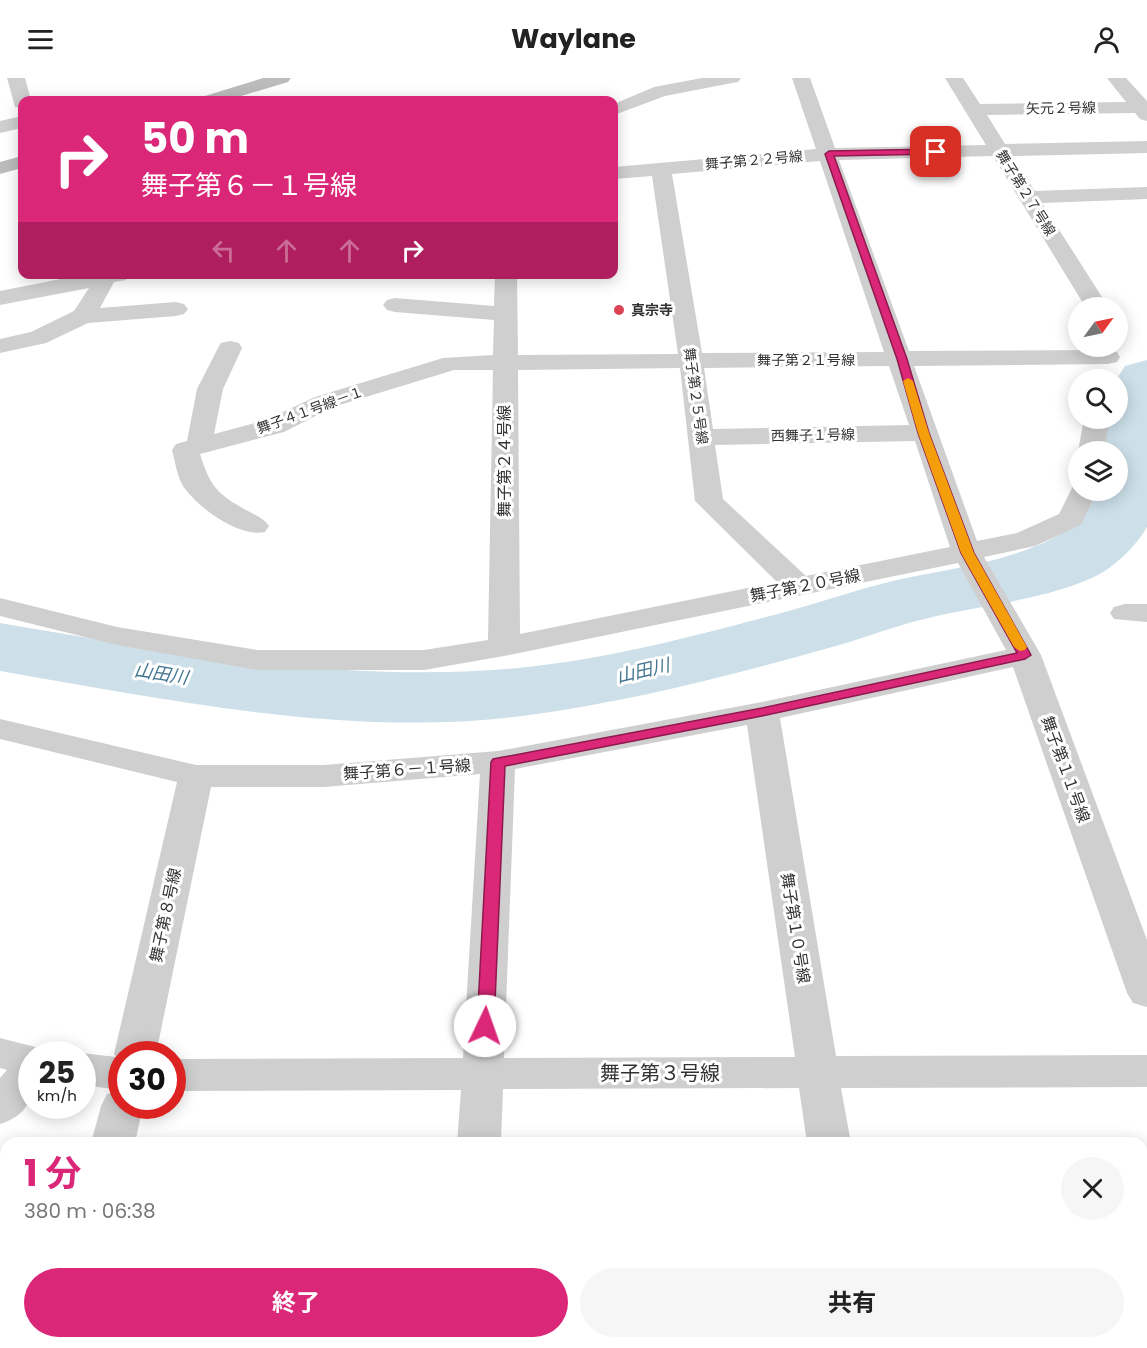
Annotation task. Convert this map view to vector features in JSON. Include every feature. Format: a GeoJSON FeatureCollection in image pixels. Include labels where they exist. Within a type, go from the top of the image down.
{"type":"FeatureCollection","features":[{"type":"Feature","properties":{"kind":"main road"},"geometry":{"type":"LineString","coordinates":[[224,96],[282,78]]}},
{"type":"Feature","properties":{"kind":"main road"},"geometry":{"type":"LineString","coordinates":[[0,168],[18,163]]}},
{"type":"Feature","properties":{"kind":"street"},"geometry":{"type":"LineString","coordinates":[[16,78],[20,96]]}},
{"type":"Feature","properties":{"kind":"street"},"geometry":{"type":"LineString","coordinates":[[618,108],[660,91],[732,78]]}},
{"type":"Feature","properties":{"kind":"street","name":"舞子第１１号線"},"geometry":{"type":"LineString","coordinates":[[801,78],[902,359],[924,433],[968,553],[1025,655],[1147,993]]}},
{"type":"Feature","properties":{"kind":"street","name":"舞子第２７号線"},"geometry":{"type":"LineString","coordinates":[[954,78],[1091,297]]}},
{"type":"Feature","properties":{"kind":"street"},"geometry":{"type":"LineString","coordinates":[[1116,78],[1145,109]]}},
{"type":"Feature","properties":{"kind":"street","name":"矢元２号線"},"geometry":{"type":"LineString","coordinates":[[974,110],[1145,109]]}},
{"type":"Feature","properties":{"kind":"street"},"geometry":{"type":"LineString","coordinates":[[0,128],[18,123]]}},
{"type":"Feature","properties":{"kind":"street","name":"舞子第２２号線"},"geometry":{"type":"LineString","coordinates":[[618,173],[829,154],[1147,147]]}},
{"type":"Feature","properties":{"kind":"street","name":"舞子第２５号線"},"geometry":{"type":"LineString","coordinates":[[661,168],[691,360],[709,501],[799,586]]}},
{"type":"Feature","properties":{"kind":"street"},"geometry":{"type":"LineString","coordinates":[[1029,196],[1147,193]]}},
{"type":"Feature","properties":{"kind":"street"},"geometry":{"type":"LineString","coordinates":[[0,298],[102,279]]}},
{"type":"Feature","properties":{"kind":"street"},"geometry":{"type":"LineString","coordinates":[[83,316],[111,279]]}},
{"type":"Feature","properties":{"kind":"street","name":"舞子第２４号線"},"geometry":{"type":"LineString","coordinates":[[504,646],[506,279]]}},
{"type":"Feature","properties":{"kind":"street"},"geometry":{"type":"LineString","coordinates":[[395,305],[505,314]]}},
{"type":"Feature","properties":{"kind":"street"},"geometry":{"type":"LineString","coordinates":[[0,346],[39,338],[83,316],[176,309]]}},
{"type":"Feature","properties":{"kind":"street"},"geometry":{"type":"LineString","coordinates":[[230,348],[210,389],[192,448],[195,483],[218,506],[255,526]]}},
{"type":"Feature","properties":{"kind":"street","name":"舞子第２１号線"},"geometry":{"type":"LineString","coordinates":[[504,363],[902,359],[1107,361]]}},
{"type":"Feature","properties":{"kind":"street","name":"舞子４１号線－１"},"geometry":{"type":"LineString","coordinates":[[192,448],[275,426],[324,402],[452,363],[504,363]]}},
{"type":"Feature","properties":{"kind":"street","name":"西舞子１号線"},"geometry":{"type":"LineString","coordinates":[[701,437],[924,433]]}},
{"type":"Feature","properties":{"kind":"street","name":"舞子第２０号線"},"geometry":{"type":"LineString","coordinates":[[0,607],[117,636],[256,660],[424,660],[504,646],[1025,540],[1071,519],[1079,501]]}},
{"type":"Feature","properties":{"kind":"street","name":"舞子第６－１号線"},"geometry":{"type":"LineString","coordinates":[[0,729],[196,776],[324,776],[498,762],[762,712],[1025,655]]}},
{"type":"Feature","properties":{"kind":"street","name":"舞子第１０号線"},"geometry":{"type":"LineString","coordinates":[[762,712],[828,1137]]}},
{"type":"Feature","properties":{"kind":"street"},"geometry":{"type":"LineString","coordinates":[[479,1137],[498,762]]}},
{"type":"Feature","properties":{"kind":"street","name":"舞子第８号線"},"geometry":{"type":"LineString","coordinates":[[138,1041],[196,776]]}},
{"type":"Feature","properties":{"kind":"street"},"geometry":{"type":"LineString","coordinates":[[0,1053],[18,1058]]}},
{"type":"Feature","properties":{"kind":"street","name":"舞子第３号線"},"geometry":{"type":"LineString","coordinates":[[186,1075],[1147,1071]]}},
{"type":"Feature","properties":{"kind":"street"},"geometry":{"type":"LineString","coordinates":[[0,1108],[18,1086]]}},
{"type":"Feature","properties":{"kind":"street"},"geometry":{"type":"LineString","coordinates":[[114,1137],[119,1119]]}},
{"type":"Feature","properties":{"kind":"waterway","name":"山田川"},"geometry":{"type":"LineString","coordinates":[[0,647],[180,678],[323,694],[425,697],[519,692],[624,676],[797,633],[899,602],[1026,575],[1071,560],[1109,531],[1131,495],[1147,379]]}},
{"type":"Feature","properties":{"kind":"slow traffic"},"geometry":{"type":"LineString","coordinates":[[908,381],[924,433],[968,553],[1020,647]]}},
{"type":"Feature","properties":{"kind":"place","name":"真宗寺"},"geometry":{"type":"Point","coordinates":[619,310]}},
{"type":"Feature","properties":{"kind":"route"},"geometry":{"type":"LineString","coordinates":[[485,1026],[498,762],[762,712],[1025,655],[968,553],[924,433],[902,359],[829,154],[936,152]]}}]}
